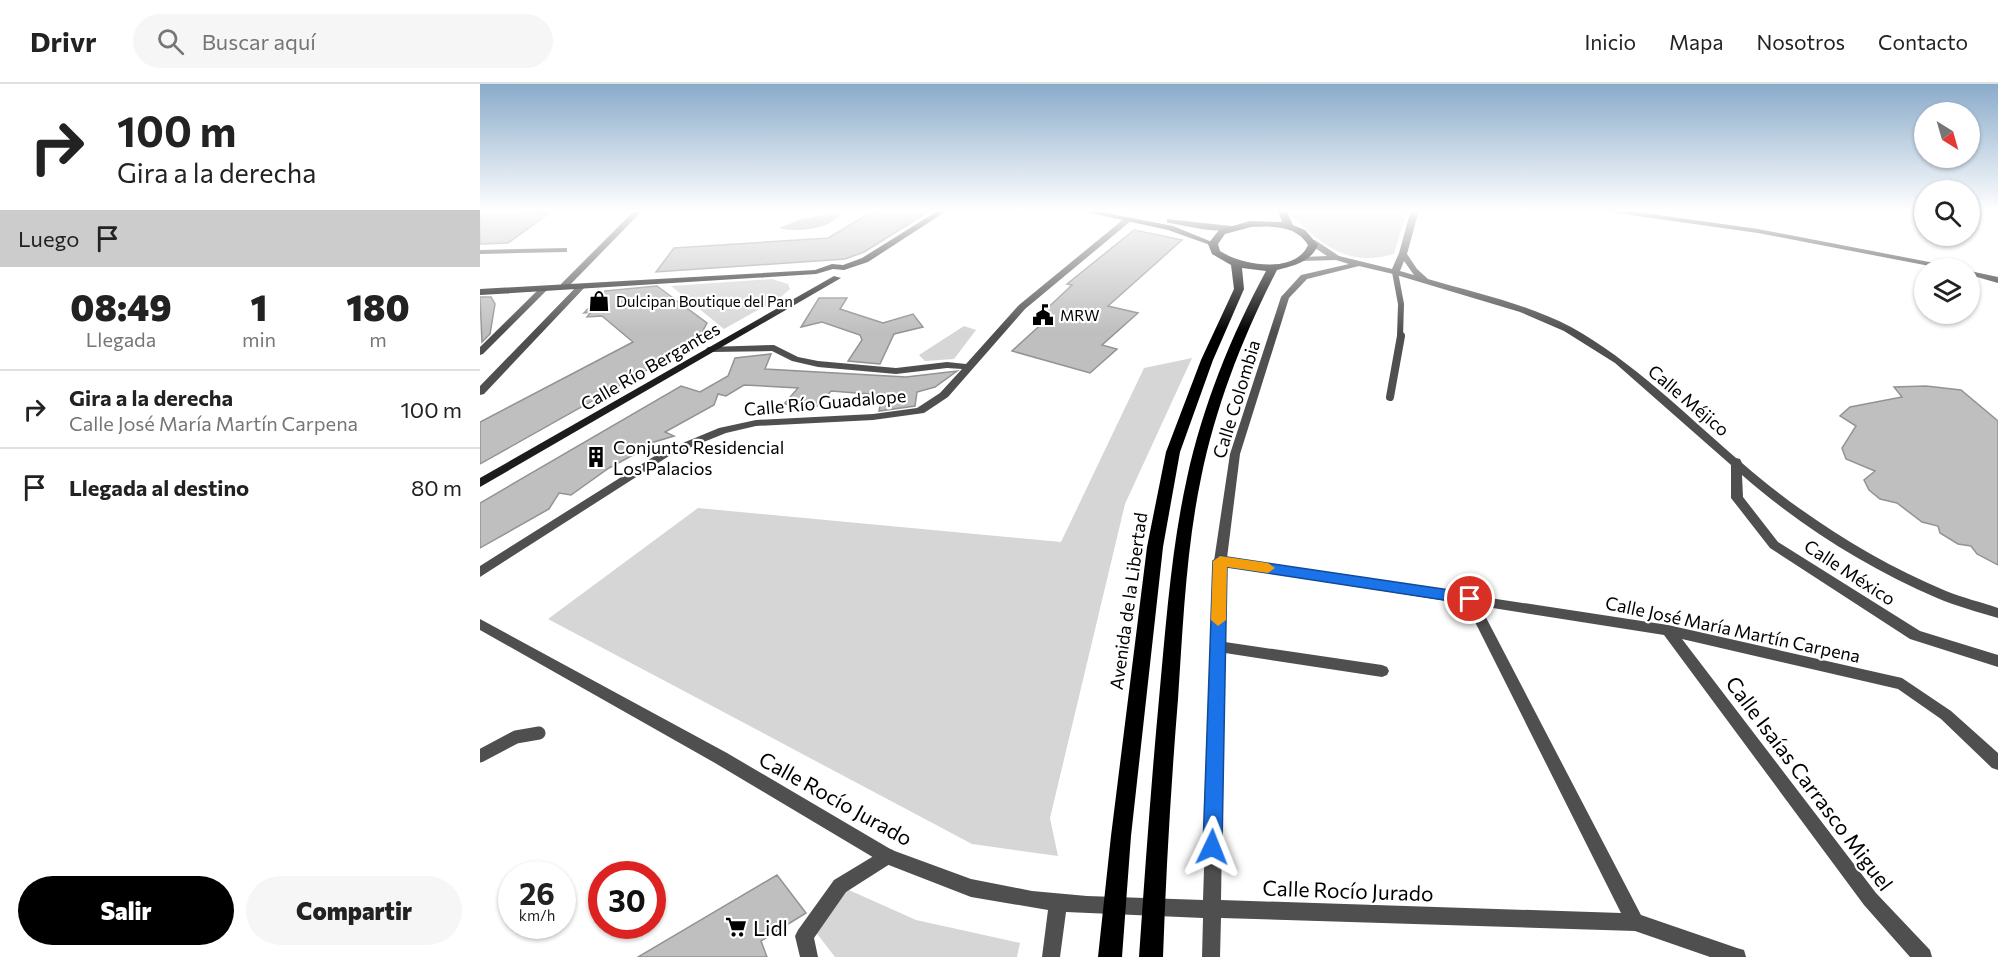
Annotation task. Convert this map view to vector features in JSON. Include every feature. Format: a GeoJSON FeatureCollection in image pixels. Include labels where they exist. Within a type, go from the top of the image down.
{"type":"FeatureCollection","features":[{"type":"Feature","properties":{"kind":"main road"},"geometry":{"type":"LineString","coordinates":[[480,292],[816,272],[832,266],[844,268],[865,260],[880,251]]}},
{"type":"Feature","properties":{"kind":"main road"},"geometry":{"type":"LineString","coordinates":[[1216,251],[1224,258],[1236,263],[1273,267],[1302,259],[1310,251]]}},
{"type":"Feature","properties":{"kind":"main road"},"geometry":{"type":"LineString","coordinates":[[1860,251],[1914,261]]}},
{"type":"Feature","properties":{"kind":"main road","name":"Avenida de la Libertad"},"geometry":{"type":"LineString","coordinates":[[1110,957],[1121,836],[1155,547],[1173,452],[1207,360],[1239,289],[1236,263]]}},
{"type":"Feature","properties":{"kind":"main road"},"geometry":{"type":"LineString","coordinates":[[1151,957],[1157,838],[1181,552],[1200,452],[1230,360],[1259,291],[1273,267]]}},
{"type":"Feature","properties":{"kind":"main road"},"geometry":{"type":"LineString","coordinates":[[816,272],[813,276],[820,280],[837,278],[845,272],[844,268]]}},
{"type":"Feature","properties":{"kind":"main road"},"geometry":{"type":"LineString","coordinates":[[1980,276],[1998,280]]}},
{"type":"Feature","properties":{"kind":"main road","name":"Calle Río Bergantes"},"geometry":{"type":"LineString","coordinates":[[480,483],[837,278]]}},
{"type":"Feature","properties":{"kind":"street"},"geometry":{"type":"LineString","coordinates":[[480,252],[533,251]]}},
{"type":"Feature","properties":{"kind":"street"},"geometry":{"type":"LineString","coordinates":[[564,286],[599,251]]}},
{"type":"Feature","properties":{"kind":"street"},"geometry":{"type":"LineString","coordinates":[[968,367],[1023,307],[1091,251]]}},
{"type":"Feature","properties":{"kind":"street","name":"Calle Méjico"},"geometry":{"type":"LineString","coordinates":[[1325,251],[1336,258]]}},
{"type":"Feature","properties":{"kind":"street"},"geometry":{"type":"LineString","coordinates":[[1395,272],[1404,251]]}},
{"type":"Feature","properties":{"kind":"street"},"geometry":{"type":"LineString","coordinates":[[1403,254],[1414,271],[1428,281]]}},
{"type":"Feature","properties":{"kind":"street","name":"Calle Colombia"},"geometry":{"type":"LineString","coordinates":[[1211,957],[1220,561],[1235,454],[1285,297],[1304,277],[1388,261],[1403,254]]}},
{"type":"Feature","properties":{"kind":"street","name":"Calle Méjico"},"geometry":{"type":"LineString","coordinates":[[1302,259],[1336,258],[1395,272],[1523,310],[1567,329],[1618,361],[1736,461],[1773,496],[1818,527],[1885,566],[1943,595],[1998,613]]}},
{"type":"Feature","properties":{"kind":"street"},"geometry":{"type":"LineString","coordinates":[[480,392],[582,286]]}},
{"type":"Feature","properties":{"kind":"street"},"geometry":{"type":"LineString","coordinates":[[480,352],[545,288]]}},
{"type":"Feature","properties":{"kind":"street","name":"Calle Río Guadalope"},"geometry":{"type":"LineString","coordinates":[[711,349],[774,348],[795,359],[818,364],[896,371],[947,365],[968,367]]}},
{"type":"Feature","properties":{"kind":"street","name":"Calle Río Guadalope"},"geometry":{"type":"LineString","coordinates":[[480,572],[665,454],[696,439],[756,423],[873,417],[920,411],[945,395],[968,367]]}},
{"type":"Feature","properties":{"kind":"street","name":"Calle México"},"geometry":{"type":"LineString","coordinates":[[1736,461],[1737,498],[1774,545],[1914,635],[1998,661]]}},
{"type":"Feature","properties":{"kind":"street","name":"Calle José María Martín Carpena"},"geometry":{"type":"LineString","coordinates":[[1220,561],[1668,630],[1902,684],[1946,715],[1998,763]]}},
{"type":"Feature","properties":{"kind":"street"},"geometry":{"type":"LineString","coordinates":[[1470,599],[1635,922]]}},
{"type":"Feature","properties":{"kind":"street","name":"Calle Rocío Jurado"},"geometry":{"type":"LineString","coordinates":[[480,624],[721,758],[887,856],[971,888],[1058,903],[1635,922],[1737,957]]}},
{"type":"Feature","properties":{"kind":"street","name":"Calle Isaías Carrasco Miguel"},"geometry":{"type":"LineString","coordinates":[[1668,630],[1870,899],[1923,957]]}},
{"type":"Feature","properties":{"kind":"street"},"geometry":{"type":"LineString","coordinates":[[1218,646],[1382,671]]}},
{"type":"Feature","properties":{"kind":"street"},"geometry":{"type":"LineString","coordinates":[[809,957],[804,936],[840,886],[887,856]]}},
{"type":"Feature","properties":{"kind":"street"},"geometry":{"type":"LineString","coordinates":[[1051,957],[1058,903]]}},
{"type":"Feature","properties":{"kind":"lane"},"geometry":{"type":"LineString","coordinates":[[1390,397],[1403,329],[1402,292],[1395,272]]}},
{"type":"Feature","properties":{"kind":"lane"},"geometry":{"type":"LineString","coordinates":[[480,756],[516,737],[539,733]]}},
{"type":"Feature","properties":{"kind":"shaded area"},"geometry":{"type":"Polygon","coordinates":[[[1336,251],[1395,251],[1394,254],[1364,258],[1336,251]]]}},
{"type":"Feature","properties":{"kind":"shaded area"},"geometry":{"type":"Polygon","coordinates":[[[772,279],[788,284],[790,289],[781,297],[724,329],[671,286],[772,279]]]}},
{"type":"Feature","properties":{"kind":"shaded area"},"geometry":{"type":"Polygon","coordinates":[[[964,326],[976,330],[954,359],[925,361],[919,355],[964,326]]]}},
{"type":"Feature","properties":{"kind":"shaded area"},"geometry":{"type":"Polygon","coordinates":[[[1192,358],[1125,504],[1050,818],[1058,856],[972,844],[548,619],[698,508],[1061,542],[1144,368],[1192,358]]]}},
{"type":"Feature","properties":{"kind":"shaded area"},"geometry":{"type":"Polygon","coordinates":[[[840,886],[916,920],[1020,943],[1017,957],[835,957],[811,926],[840,886]]]}},
{"type":"Feature","properties":{"kind":"building"},"geometry":{"type":"Polygon","coordinates":[[[672,251],[866,251],[845,259],[656,272],[672,251]]]}},
{"type":"Feature","properties":{"kind":"building"},"geometry":{"type":"Polygon","coordinates":[[[1108,251],[1170,251],[1108,306],[1138,313],[1102,345],[1117,349],[1090,373],[1012,351],[1047,319],[1038,317],[1072,285],[1067,284],[1108,251]]]}},
{"type":"Feature","properties":{"kind":"building"},"geometry":{"type":"Polygon","coordinates":[[[657,286],[707,323],[697,342],[480,464],[480,422],[633,342],[602,316],[587,317],[591,312],[584,313],[605,291],[657,286]]]}},
{"type":"Feature","properties":{"kind":"building"},"geometry":{"type":"Polygon","coordinates":[[[480,297],[491,297],[495,304],[490,334],[482,342],[480,297]]]}},
{"type":"Feature","properties":{"kind":"building"},"geometry":{"type":"Polygon","coordinates":[[[819,298],[847,298],[840,309],[883,323],[913,314],[923,327],[894,334],[880,364],[848,361],[862,340],[860,335],[822,322],[801,327],[819,298]]]}},
{"type":"Feature","properties":{"kind":"building","name":"Conjunto Residencial Los Palacios"},"geometry":{"type":"Polygon","coordinates":[[[771,354],[765,369],[906,377],[957,371],[935,387],[917,392],[915,406],[879,411],[882,395],[831,391],[818,406],[784,404],[798,388],[744,385],[726,396],[718,394],[714,405],[665,432],[674,436],[641,446],[637,453],[609,468],[571,495],[559,493],[549,509],[480,548],[480,503],[681,386],[700,392],[728,376],[735,358],[771,354]]]}},
{"type":"Feature","properties":{"kind":"building"},"geometry":{"type":"Polygon","coordinates":[[[1926,386],[1961,390],[1998,421],[1998,565],[1977,554],[1971,546],[1958,544],[1940,533],[1938,526],[1922,522],[1897,503],[1880,499],[1869,490],[1864,480],[1875,471],[1846,459],[1842,448],[1856,426],[1840,416],[1850,407],[1902,397],[1894,387],[1926,386]]]}},
{"type":"Feature","properties":{"kind":"building","name":"Lidl"},"geometry":{"type":"Polygon","coordinates":[[[777,875],[806,913],[761,941],[767,957],[638,957],[777,875]]]}},
{"type":"Feature","properties":{"kind":"slow traffic"},"geometry":{"type":"LineString","coordinates":[[1218,620],[1220,561],[1268,568]]}},
{"type":"Feature","properties":{"kind":"place","name":"Dulcipan Boutique del Pan"},"geometry":{"type":"Point","coordinates":[599,301]}},
{"type":"Feature","properties":{"kind":"place","name":"MRW"},"geometry":{"type":"Point","coordinates":[1043,315]}},
{"type":"Feature","properties":{"kind":"place","name":"Conjunto Residencial Los Palacios"},"geometry":{"type":"Point","coordinates":[596,457]}},
{"type":"Feature","properties":{"kind":"place","name":"Lidl"},"geometry":{"type":"Point","coordinates":[736,927]}},
{"type":"Feature","properties":{"kind":"route"},"geometry":{"type":"LineString","coordinates":[[1212,847],[1220,561],[1470,599]]}}]}
